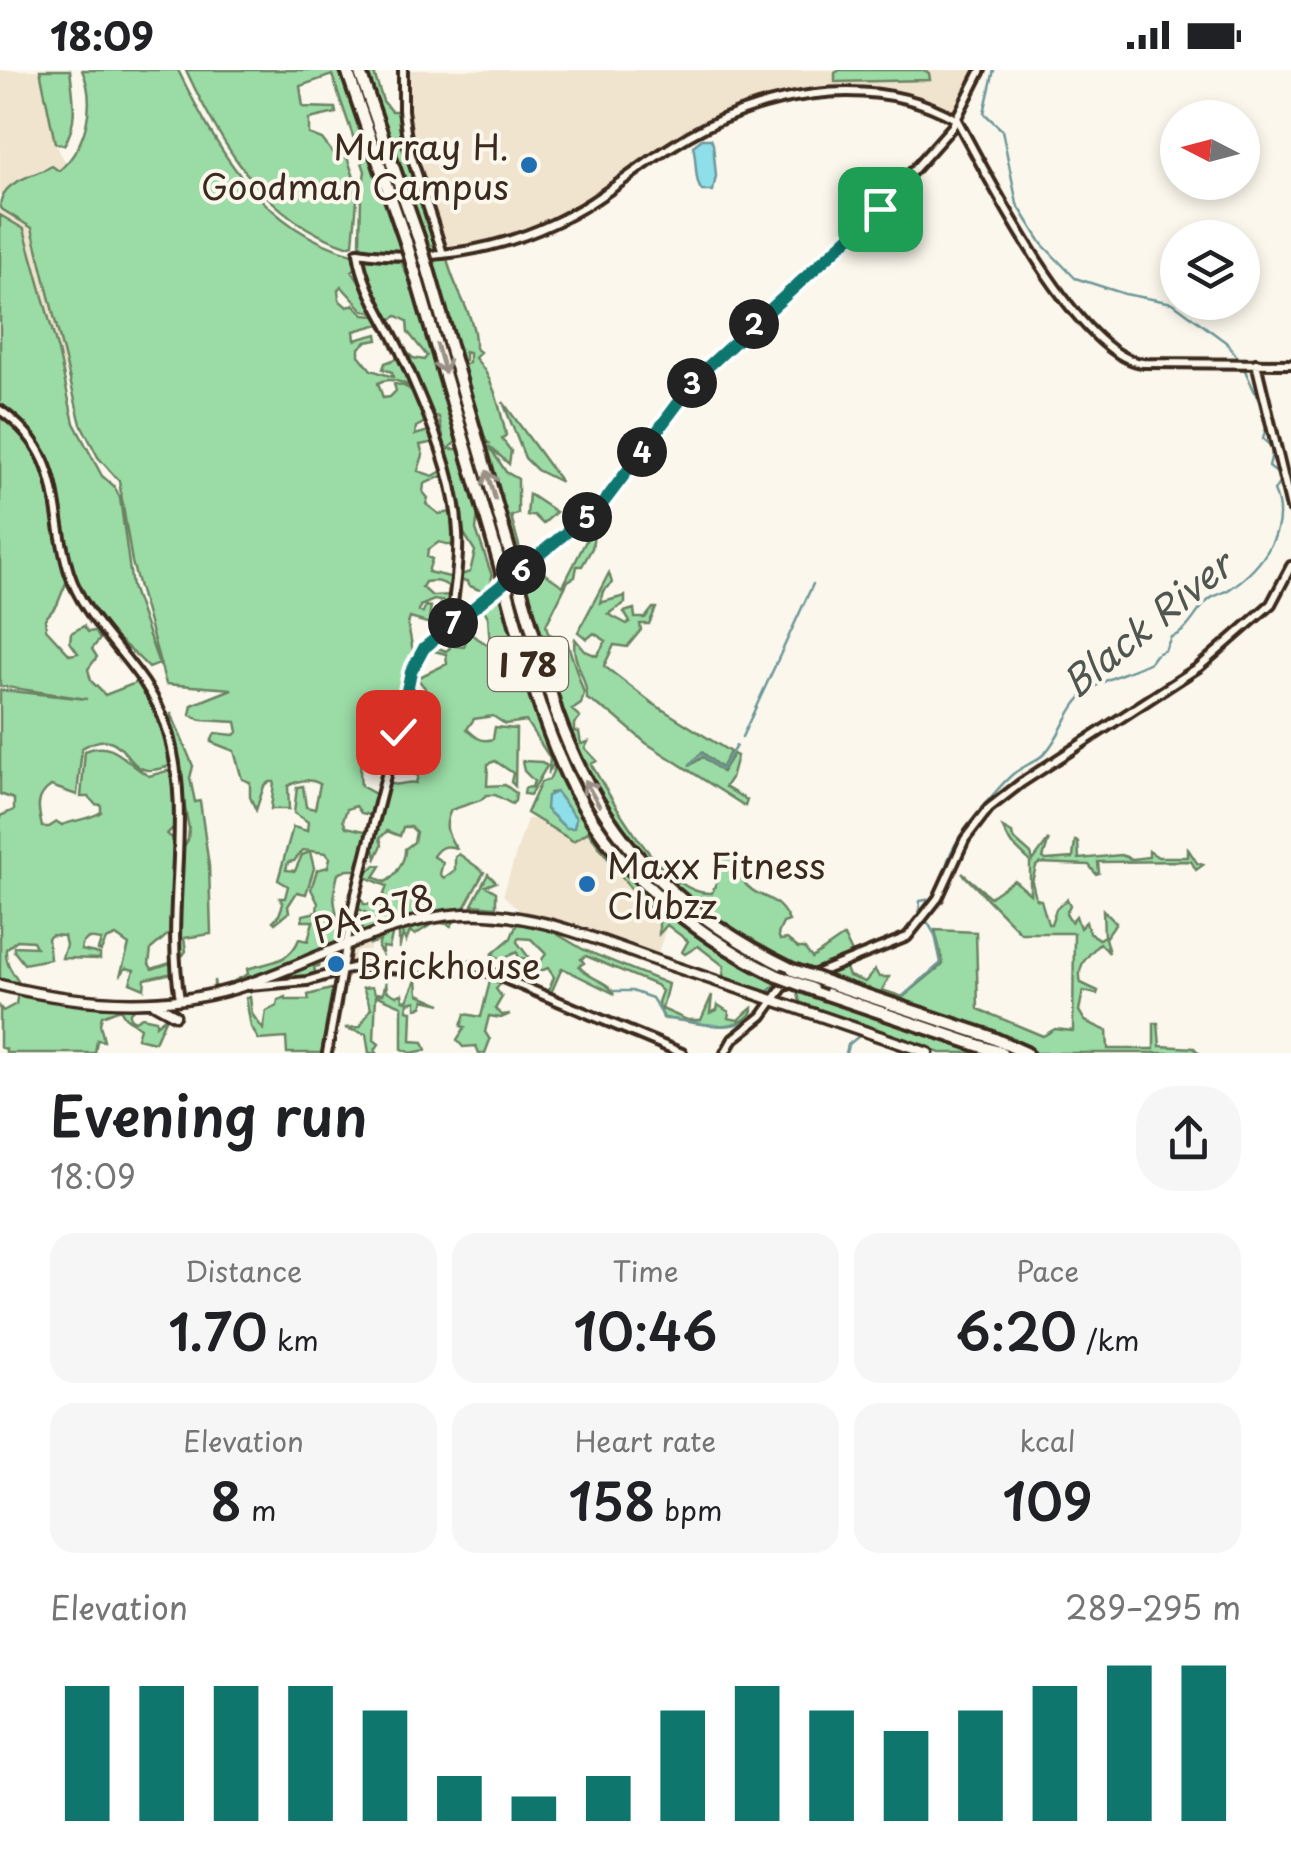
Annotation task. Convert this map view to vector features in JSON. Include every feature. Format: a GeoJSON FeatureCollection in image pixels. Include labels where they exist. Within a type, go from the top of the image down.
{"type":"FeatureCollection","features":[{"type":"Feature","properties":{"kind":"highway","name":"I 78"},"geometry":{"type":"LineString","coordinates":[[347,70],[426,266],[551,696],[580,771],[618,832],[665,886],[728,936],[793,970],[966,1028],[1026,1053]]}},
{"type":"Feature","properties":{"kind":"highway","name":"I 78"},"geometry":{"type":"LineString","coordinates":[[359,70],[413,241],[414,266],[525,654],[568,778],[594,821],[657,894],[697,929],[778,976],[1000,1053]]}},
{"type":"Feature","properties":{"kind":"main road","name":"PA-378"},"geometry":{"type":"LineString","coordinates":[[0,985],[84,1002],[151,1003],[233,988],[408,923],[440,916],[497,914],[522,916],[928,1053]]}},
{"type":"Feature","properties":{"kind":"main road"},"geometry":{"type":"LineString","coordinates":[[151,1003],[176,1015]]}},
{"type":"Feature","properties":{"kind":"street"},"geometry":{"type":"LineString","coordinates":[[403,70],[406,139],[443,254]]}},
{"type":"Feature","properties":{"kind":"street"},"geometry":{"type":"LineString","coordinates":[[327,1053],[345,946],[415,661],[451,624],[604,502],[700,374],[864,226],[957,120],[981,70]]}},
{"type":"Feature","properties":{"kind":"street"},"geometry":{"type":"LineString","coordinates":[[451,624],[458,547],[452,499],[428,414],[367,288],[358,252],[443,254],[500,244],[549,226],[598,200],[690,136],[727,117],[771,103],[868,93],[914,100],[957,120],[1051,283],[1116,353],[1136,363],[1291,364]]}},
{"type":"Feature","properties":{"kind":"street"},"geometry":{"type":"LineString","coordinates":[[1252,363],[1291,508]]}},
{"type":"Feature","properties":{"kind":"street"},"geometry":{"type":"LineString","coordinates":[[0,410],[23,429],[43,458],[58,499],[66,558],[77,591],[141,674],[166,727],[177,772],[180,817],[174,893],[180,998]]}},
{"type":"Feature","properties":{"kind":"street"},"geometry":{"type":"LineString","coordinates":[[725,1053],[733,1039],[762,1016],[786,986],[898,943],[942,892],[966,839],[996,802],[1199,667],[1271,604],[1291,566]]}},
{"type":"Feature","properties":{"kind":"street"},"geometry":{"type":"LineString","coordinates":[[233,988],[307,981],[359,966],[481,967],[682,1053]]}},
{"type":"Feature","properties":{"kind":"shaded area"},"geometry":{"type":"Polygon","coordinates":[[[0,70],[40,70],[55,143],[67,165],[55,175],[66,377],[0,383],[0,70]]]}},
{"type":"Feature","properties":{"kind":"shaded area","name":"Murray H. Goodman Campus"},"geometry":{"type":"Polygon","coordinates":[[[405,70],[978,70],[956,114],[915,98],[886,93],[798,95],[711,122],[607,191],[543,226],[483,246],[447,252],[406,129],[405,70]]]}},
{"type":"Feature","properties":{"kind":"shaded area"},"geometry":{"type":"Polygon","coordinates":[[[527,819],[571,839],[588,832],[634,893],[653,911],[660,930],[667,925],[657,956],[575,926],[522,913],[503,895],[527,819]]]}},
{"type":"Feature","properties":{"kind":"shaded area"},"geometry":{"type":"Polygon","coordinates":[[[371,939],[368,964],[345,966],[348,948],[371,939]]]}},
{"type":"Feature","properties":{"kind":"green space"},"geometry":{"type":"Polygon","coordinates":[[[40,70],[70,70],[73,118],[64,145],[55,143],[40,70]]]}},
{"type":"Feature","properties":{"kind":"green space"},"geometry":{"type":"Polygon","coordinates":[[[82,70],[178,70],[226,156],[267,206],[320,242],[352,254],[356,268],[352,271],[376,309],[374,313],[363,310],[341,286],[339,300],[347,307],[354,305],[364,315],[377,316],[380,324],[354,331],[355,340],[377,334],[378,340],[366,342],[359,348],[359,355],[371,370],[393,377],[392,372],[383,369],[385,363],[401,357],[416,390],[387,380],[378,383],[383,398],[396,391],[394,384],[412,391],[420,401],[429,420],[416,427],[415,435],[432,430],[435,442],[420,445],[423,455],[418,471],[433,476],[442,471],[444,475],[424,484],[426,504],[439,514],[453,512],[457,560],[454,546],[439,542],[428,550],[427,557],[432,559],[428,572],[454,578],[453,591],[437,582],[425,582],[422,587],[432,596],[452,595],[451,603],[434,600],[420,606],[419,611],[423,613],[425,606],[431,607],[429,618],[439,618],[440,604],[444,606],[447,623],[410,618],[414,657],[397,723],[381,722],[369,736],[361,760],[361,786],[379,796],[374,816],[361,813],[356,806],[347,809],[343,820],[346,827],[369,832],[360,870],[338,874],[335,903],[341,930],[346,931],[344,940],[217,990],[214,988],[214,980],[215,987],[222,987],[248,974],[247,969],[284,957],[299,939],[308,941],[313,921],[302,921],[303,915],[317,912],[318,903],[311,889],[317,870],[328,867],[330,858],[326,853],[303,850],[288,862],[286,870],[295,871],[302,855],[310,852],[314,868],[306,894],[297,892],[288,906],[289,912],[273,921],[279,915],[283,904],[280,898],[285,898],[288,886],[278,880],[293,827],[307,831],[308,822],[294,813],[297,787],[303,786],[306,807],[315,809],[320,784],[308,780],[288,786],[289,809],[271,809],[274,782],[269,782],[256,810],[250,797],[250,782],[242,779],[234,751],[211,742],[215,733],[238,732],[236,722],[201,720],[190,715],[192,705],[232,689],[166,684],[132,562],[119,481],[98,457],[81,424],[32,228],[0,208],[11,185],[52,166],[59,171],[76,150],[88,111],[89,97],[82,70]]]}},
{"type":"Feature","properties":{"kind":"green space"},"geometry":{"type":"Polygon","coordinates":[[[186,70],[342,70],[406,254],[363,249],[360,244],[365,171],[332,75],[300,86],[303,107],[335,108],[336,113],[309,119],[309,134],[322,139],[336,157],[347,157],[358,189],[353,244],[347,246],[318,234],[269,199],[230,151],[186,70]]]}},
{"type":"Feature","properties":{"kind":"green space"},"geometry":{"type":"Polygon","coordinates":[[[365,70],[373,70],[383,101],[392,111],[399,111],[407,157],[438,248],[426,252],[365,70]]]}},
{"type":"Feature","properties":{"kind":"green space"},"geometry":{"type":"Polygon","coordinates":[[[923,70],[929,73],[930,80],[835,82],[835,73],[923,70]]]}},
{"type":"Feature","properties":{"kind":"green space"},"geometry":{"type":"Polygon","coordinates":[[[0,215],[24,229],[74,423],[102,476],[120,498],[132,587],[159,664],[149,668],[92,611],[74,573],[59,499],[43,453],[0,407],[0,215]]]}},
{"type":"Feature","properties":{"kind":"green space"},"geometry":{"type":"Polygon","coordinates":[[[437,257],[447,257],[472,324],[475,348],[480,352],[475,358],[492,384],[499,404],[506,435],[502,439],[511,451],[509,464],[489,446],[506,472],[518,479],[518,514],[511,516],[524,564],[518,569],[484,444],[489,443],[480,437],[460,366],[469,363],[469,353],[465,352],[465,360],[459,361],[432,273],[437,257]]]}},
{"type":"Feature","properties":{"kind":"green space"},"geometry":{"type":"Polygon","coordinates":[[[367,258],[401,259],[421,302],[450,407],[456,442],[448,449],[462,449],[479,504],[476,529],[492,576],[490,591],[486,593],[467,581],[458,581],[458,576],[470,572],[475,551],[465,535],[460,544],[439,439],[443,436],[439,417],[433,415],[401,347],[413,358],[424,360],[427,356],[408,332],[407,321],[397,316],[388,321],[366,281],[363,262],[367,258]]]}},
{"type":"Feature","properties":{"kind":"green space"},"geometry":{"type":"Polygon","coordinates":[[[503,402],[561,482],[537,470],[525,458],[503,402]]]}},
{"type":"Feature","properties":{"kind":"green space"},"geometry":{"type":"Polygon","coordinates":[[[0,413],[25,437],[42,463],[80,600],[76,601],[66,583],[57,605],[45,619],[46,629],[70,655],[78,653],[70,642],[71,633],[84,626],[88,632],[95,631],[100,639],[92,649],[97,657],[88,669],[91,681],[105,695],[138,682],[145,685],[169,745],[172,765],[150,770],[139,767],[115,743],[106,740],[82,748],[77,795],[51,786],[39,804],[42,827],[101,812],[101,805],[81,797],[85,751],[96,748],[113,750],[149,776],[174,769],[177,824],[167,834],[176,841],[172,931],[151,949],[149,964],[152,969],[173,962],[173,973],[145,979],[144,989],[130,983],[134,970],[126,968],[120,976],[129,945],[116,936],[106,940],[101,951],[101,940],[88,938],[82,944],[81,950],[100,954],[100,959],[62,958],[64,936],[52,935],[48,938],[50,959],[24,964],[14,946],[36,947],[33,941],[17,940],[6,949],[6,955],[20,985],[11,986],[0,979],[0,816],[14,810],[14,799],[0,794],[0,690],[87,699],[0,686],[0,413]]]}},
{"type":"Feature","properties":{"kind":"green space"},"geometry":{"type":"Polygon","coordinates":[[[529,494],[556,512],[543,524],[534,515],[527,516],[529,494]]]}},
{"type":"Feature","properties":{"kind":"green space"},"geometry":{"type":"Polygon","coordinates":[[[591,531],[592,548],[582,566],[577,566],[575,577],[568,581],[546,625],[548,633],[568,645],[584,693],[581,704],[572,710],[580,717],[574,731],[579,732],[581,744],[588,742],[585,748],[597,761],[591,764],[612,800],[642,844],[676,880],[694,890],[712,893],[719,875],[718,860],[727,853],[740,858],[744,863],[741,878],[747,886],[778,905],[789,921],[783,923],[778,934],[780,940],[787,939],[804,948],[812,958],[844,936],[853,955],[851,959],[809,973],[725,928],[656,871],[603,800],[561,715],[521,574],[532,565],[563,586],[591,531]]]}},
{"type":"Feature","properties":{"kind":"green space"},"geometry":{"type":"Polygon","coordinates":[[[609,573],[612,583],[603,591],[600,603],[625,596],[625,603],[608,614],[627,624],[630,622],[624,612],[634,609],[635,618],[645,618],[656,608],[649,624],[640,624],[641,630],[627,647],[614,645],[604,666],[652,703],[730,752],[721,768],[702,752],[689,766],[703,757],[722,772],[733,754],[737,756],[725,787],[747,800],[745,806],[646,743],[587,699],[575,639],[585,651],[597,656],[606,641],[594,633],[587,639],[578,632],[609,573]]]}},
{"type":"Feature","properties":{"kind":"green space"},"geometry":{"type":"Polygon","coordinates":[[[502,588],[556,761],[549,771],[550,758],[526,721],[505,724],[493,716],[474,719],[467,729],[482,740],[493,739],[495,727],[516,729],[515,786],[511,782],[513,773],[495,761],[488,764],[487,786],[505,785],[516,793],[515,801],[512,804],[486,795],[451,810],[447,830],[456,848],[443,847],[433,856],[443,862],[440,874],[444,878],[455,870],[455,857],[459,854],[484,872],[463,910],[413,918],[362,936],[357,916],[365,917],[367,913],[357,908],[359,896],[364,904],[380,905],[387,886],[363,876],[375,865],[381,866],[374,877],[389,880],[402,863],[405,849],[414,842],[416,832],[411,827],[403,827],[400,836],[387,831],[380,838],[382,845],[376,858],[372,839],[386,781],[416,783],[418,775],[405,771],[390,773],[398,761],[428,772],[434,760],[427,745],[413,744],[396,751],[400,736],[410,738],[412,728],[417,727],[419,712],[426,709],[425,688],[417,678],[447,664],[446,654],[430,650],[431,645],[446,651],[450,648],[447,632],[454,646],[464,647],[468,633],[460,620],[478,606],[481,610],[468,620],[474,629],[472,635],[490,646],[488,617],[481,604],[502,588]]]}},
{"type":"Feature","properties":{"kind":"green space"},"geometry":{"type":"Polygon","coordinates":[[[171,713],[193,766],[190,778],[195,802],[200,801],[209,866],[211,934],[184,938],[183,955],[177,935],[181,850],[189,829],[171,713]]]}},
{"type":"Feature","properties":{"kind":"green space"},"geometry":{"type":"Polygon","coordinates":[[[522,761],[547,766],[530,795],[524,794],[525,788],[532,787],[534,781],[524,771],[522,761]]]}},
{"type":"Feature","properties":{"kind":"green space"},"geometry":{"type":"Polygon","coordinates":[[[556,765],[665,910],[728,955],[780,981],[764,995],[723,977],[724,966],[698,946],[682,952],[688,941],[667,925],[659,934],[659,922],[653,911],[634,893],[588,832],[573,841],[527,813],[541,782],[549,780],[556,765]],[[556,792],[550,793],[546,809],[566,828],[576,818],[556,792]]]}},
{"type":"Feature","properties":{"kind":"green space"},"geometry":{"type":"Polygon","coordinates":[[[1003,828],[1012,833],[1033,861],[1049,839],[1043,858],[1046,860],[1073,858],[1075,841],[1079,859],[1121,855],[1132,859],[1149,857],[1149,851],[1158,857],[1188,857],[1188,849],[1197,863],[1203,865],[1196,870],[1191,861],[1098,862],[1096,874],[1089,865],[1040,863],[1032,882],[1048,924],[1067,899],[1070,905],[1066,914],[1071,922],[1076,916],[1080,928],[1086,922],[1089,933],[1099,939],[1104,936],[1103,910],[1116,923],[1105,938],[1109,953],[1100,943],[1080,971],[1081,983],[1098,991],[1083,991],[1079,1011],[1085,1021],[1107,1031],[1108,1049],[1154,1049],[1154,1023],[1158,1023],[1160,1046],[1194,1048],[1199,1053],[1034,1053],[1007,1040],[824,978],[845,966],[849,976],[865,982],[875,970],[879,977],[889,977],[882,990],[903,997],[943,964],[935,930],[976,932],[978,1009],[1043,1036],[1055,1029],[1073,1031],[1074,933],[1021,933],[962,873],[990,897],[1014,880],[1030,894],[1030,861],[1010,842],[1003,828]]]}},
{"type":"Feature","properties":{"kind":"green space"},"geometry":{"type":"Polygon","coordinates":[[[488,874],[496,882],[486,886],[496,892],[496,907],[472,905],[488,874]]]}},
{"type":"Feature","properties":{"kind":"green space"},"geometry":{"type":"Polygon","coordinates":[[[456,918],[451,926],[437,923],[415,935],[410,931],[406,942],[403,934],[399,949],[399,931],[392,935],[389,948],[383,947],[382,954],[378,948],[380,941],[370,944],[371,939],[429,921],[456,918]]]}},
{"type":"Feature","properties":{"kind":"green space"},"geometry":{"type":"Polygon","coordinates":[[[518,921],[545,927],[584,950],[668,984],[662,1009],[687,1020],[701,1020],[712,995],[710,1013],[718,1005],[729,1012],[728,1018],[738,1020],[752,1008],[752,1012],[745,1020],[723,1025],[663,1018],[658,1002],[662,991],[656,985],[586,956],[579,966],[613,993],[562,968],[551,993],[587,1011],[547,995],[554,977],[548,968],[538,972],[535,969],[546,954],[531,939],[518,938],[517,942],[530,959],[519,958],[517,952],[501,959],[492,954],[511,938],[518,921]]]}},
{"type":"Feature","properties":{"kind":"green space"},"geometry":{"type":"Polygon","coordinates":[[[336,952],[334,960],[314,967],[316,977],[262,983],[336,952]]]}},
{"type":"Feature","properties":{"kind":"green space"},"geometry":{"type":"Polygon","coordinates":[[[492,973],[505,979],[496,989],[502,997],[495,1009],[502,1015],[510,1014],[501,1018],[489,1016],[485,1032],[490,1040],[485,1053],[479,1053],[476,1046],[463,1047],[457,1040],[465,1027],[461,1026],[465,1014],[481,1017],[492,973]]]}},
{"type":"Feature","properties":{"kind":"green space"},"geometry":{"type":"Polygon","coordinates":[[[417,978],[418,994],[441,1004],[424,1000],[422,1007],[416,1008],[416,1001],[408,1003],[407,1010],[412,1011],[411,1041],[423,1042],[426,1050],[411,1053],[402,1049],[402,1006],[376,995],[374,1040],[379,1044],[377,1053],[369,1053],[366,1034],[345,1028],[360,1027],[371,1008],[363,988],[372,987],[375,993],[383,994],[386,981],[387,991],[396,996],[402,994],[407,1001],[417,978]]]}},
{"type":"Feature","properties":{"kind":"green space"},"geometry":{"type":"Polygon","coordinates":[[[335,988],[326,1053],[287,1053],[286,1038],[259,1040],[251,1027],[246,998],[250,997],[252,1014],[263,1029],[266,1011],[277,1006],[278,1000],[309,1000],[308,995],[335,988]]]}},
{"type":"Feature","properties":{"kind":"green space"},"geometry":{"type":"Polygon","coordinates":[[[797,988],[989,1053],[940,1053],[800,1003],[797,988]]]}},
{"type":"Feature","properties":{"kind":"green space"},"geometry":{"type":"Polygon","coordinates":[[[18,992],[62,1003],[138,1005],[130,1012],[130,1018],[156,1020],[156,1025],[166,1017],[155,1042],[137,1038],[140,1028],[120,1009],[102,1016],[104,1041],[97,1040],[95,1053],[6,1053],[0,1047],[0,1007],[3,1011],[16,1004],[18,992]]]}},
{"type":"Feature","properties":{"kind":"water"},"geometry":{"type":"Polygon","coordinates":[[[702,139],[711,139],[713,144],[713,191],[702,191],[698,182],[693,146],[702,139]]]}},
{"type":"Feature","properties":{"kind":"water"},"geometry":{"type":"Polygon","coordinates":[[[556,792],[576,818],[574,828],[566,828],[546,809],[547,796],[556,792]]]}},
{"type":"Feature","properties":{"kind":"waterway","name":"Black River"},"geometry":{"type":"LineString","coordinates":[[994,70],[984,113],[1002,130],[1017,204],[1042,244],[1075,278],[1125,294],[1173,303],[1227,343],[1259,401],[1266,428],[1263,439],[1273,448],[1269,467],[1278,474]]}},
{"type":"Feature","properties":{"kind":"waterway","name":"Black River"},"geometry":{"type":"LineString","coordinates":[[981,808],[1013,774],[1045,753],[1084,694],[1150,662],[1212,597],[1229,590],[1253,569],[1276,532],[1279,519],[1274,491],[1281,480]]}},
{"type":"Feature","properties":{"kind":"waterway"},"geometry":{"type":"LineString","coordinates":[[742,737],[813,584]]}},
{"type":"Feature","properties":{"kind":"waterway"},"geometry":{"type":"LineString","coordinates":[[690,764],[702,754],[721,770],[736,746]]}},
{"type":"Feature","properties":{"kind":"waterway","name":"Black River"},"geometry":{"type":"LineString","coordinates":[[944,876],[956,843],[977,814]]}},
{"type":"Feature","properties":{"kind":"waterway","name":"Black River"},"geometry":{"type":"LineString","coordinates":[[919,916],[920,901],[932,899],[939,888]]}},
{"type":"Feature","properties":{"kind":"waterway"},"geometry":{"type":"LineString","coordinates":[[901,937],[918,916]]}},
{"type":"Feature","properties":{"kind":"waterway","name":"Black River"},"geometry":{"type":"LineString","coordinates":[[903,996],[941,963],[935,935],[924,922]]}},
{"type":"Feature","properties":{"kind":"waterway"},"geometry":{"type":"LineString","coordinates":[[810,970],[852,954]]}},
{"type":"Feature","properties":{"kind":"waterway"},"geometry":{"type":"LineString","coordinates":[[767,993],[783,982]]}},
{"type":"Feature","properties":{"kind":"waterway"},"geometry":{"type":"LineString","coordinates":[[614,991],[632,991],[652,998],[665,1019],[719,1026],[751,1019]]}},
{"type":"Feature","properties":{"kind":"waterway","name":"Black River"},"geometry":{"type":"LineString","coordinates":[[846,1053],[848,1045],[859,1036]]}},
{"type":"Feature","properties":{"kind":"place","name":"Murray H. Goodman Campus"},"geometry":{"type":"Point","coordinates":[529,165]}},
{"type":"Feature","properties":{"kind":"place","name":"Maxx Fitness Clubzz"},"geometry":{"type":"Point","coordinates":[587,884]}},
{"type":"Feature","properties":{"kind":"place","name":"Brickhouse"},"geometry":{"type":"Point","coordinates":[336,964]}},
{"type":"Feature","properties":{"kind":"route"},"geometry":{"type":"LineString","coordinates":[[398,732],[411,672],[424,648],[604,502],[700,374],[880,209]]}}]}
